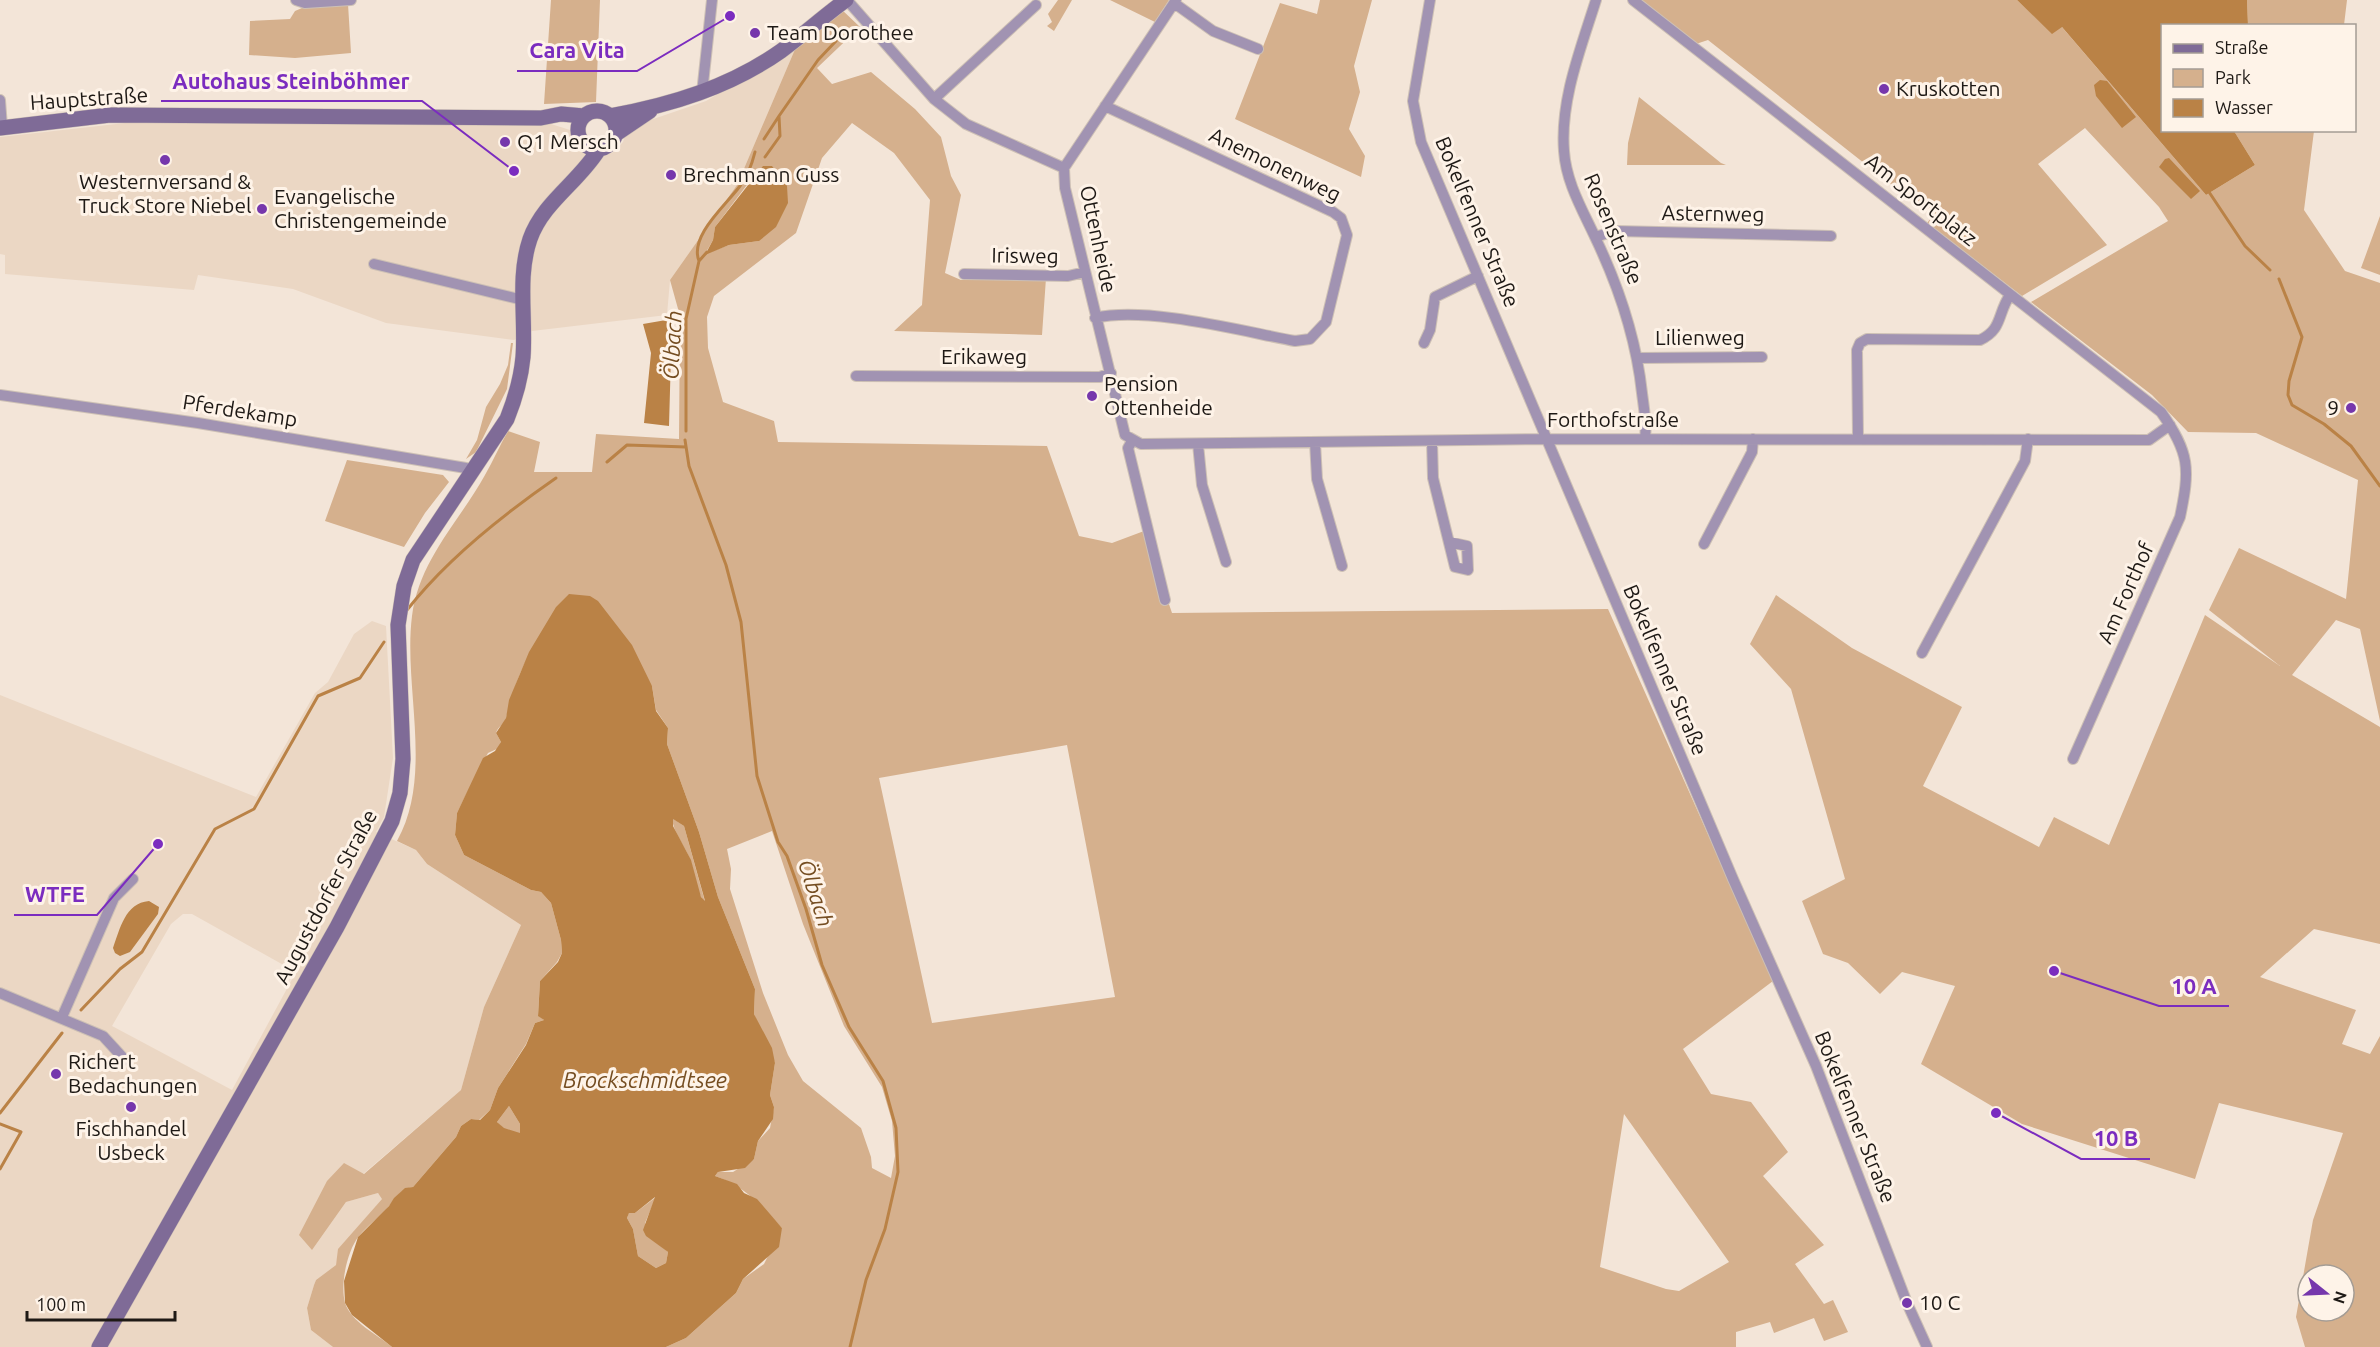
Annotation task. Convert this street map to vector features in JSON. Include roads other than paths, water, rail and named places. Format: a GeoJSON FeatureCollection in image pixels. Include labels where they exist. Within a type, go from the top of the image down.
{"type":"FeatureCollection","features":[{"type":"Feature","properties":{"kind":"main road"},"geometry":{"type":"LineString","coordinates":[[610,116],[660,106],[702,93],[737,78],[782,51],[847,0]]}},
{"type":"Feature","properties":{"kind":"main road"},"geometry":{"type":"LineString","coordinates":[[616,134],[660,106]]}},
{"type":"Feature","properties":{"kind":"main road"},"geometry":{"type":"LineString","coordinates":[[577,178],[583,161],[579,136],[584,116],[597,110],[610,116],[616,124],[616,134],[610,145],[599,149],[589,147],[579,136]]}},
{"type":"Feature","properties":{"kind":"main road","name":"Hauptstraße"},"geometry":{"type":"LineString","coordinates":[[1,127],[110,116],[541,118],[561,114],[584,116]]}},
{"type":"Feature","properties":{"kind":"main road","name":"Hauptstraße"},"geometry":{"type":"LineString","coordinates":[[541,118],[579,136]]}},
{"type":"Feature","properties":{"kind":"main road","name":"Augustdorfer Straße"},"geometry":{"type":"LineString","coordinates":[[99,1347],[337,927],[392,821],[400,793],[403,759],[398,625],[404,586],[412,560],[507,419],[518,390],[523,357],[524,262],[531,238],[552,202],[585,172],[599,149]]}},
{"type":"Feature","properties":{"kind":"street"},"geometry":{"type":"LineString","coordinates":[[296,0],[305,3],[351,0]]}},
{"type":"Feature","properties":{"kind":"street"},"geometry":{"type":"LineString","coordinates":[[702,93],[712,0]]}},
{"type":"Feature","properties":{"kind":"street"},"geometry":{"type":"LineString","coordinates":[[847,0],[934,99],[966,124],[1064,168]]}},
{"type":"Feature","properties":{"kind":"street","name":"Bokelfenner Straße"},"geometry":{"type":"LineString","coordinates":[[1430,0],[1413,101],[1415,122],[1719,847],[1816,1066],[1907,1303],[1927,1347]]}},
{"type":"Feature","properties":{"kind":"street","name":"Rosenstraße"},"geometry":{"type":"LineString","coordinates":[[1596,0],[1564,113],[1564,152],[1568,177],[1618,288],[1638,358],[1646,428],[1645,439]]}},
{"type":"Feature","properties":{"kind":"street","name":"Am Sportplatz"},"geometry":{"type":"LineString","coordinates":[[1633,0],[2161,412],[2179,438]]}},
{"type":"Feature","properties":{"kind":"street"},"geometry":{"type":"LineString","coordinates":[[1175,2],[1213,32],[1258,48]]}},
{"type":"Feature","properties":{"kind":"street","name":"Ottenheide"},"geometry":{"type":"LineString","coordinates":[[1165,600],[1128,448],[1132,441],[1125,435],[1111,373],[1095,318],[1065,188],[1064,168],[1175,2]]}},
{"type":"Feature","properties":{"kind":"street"},"geometry":{"type":"LineString","coordinates":[[934,99],[1036,5]]}},
{"type":"Feature","properties":{"kind":"street"},"geometry":{"type":"LineString","coordinates":[[0,100],[1,127]]}},
{"type":"Feature","properties":{"kind":"street","name":"Anemonenweg"},"geometry":{"type":"LineString","coordinates":[[1095,318],[1113,314],[1185,321],[1295,341],[1310,339],[1326,322],[1347,235],[1341,218],[1333,212],[1105,106]]}},
{"type":"Feature","properties":{"kind":"street","name":"Asternweg"},"geometry":{"type":"LineString","coordinates":[[1596,237],[1615,231],[1831,236]]}},
{"type":"Feature","properties":{"kind":"street"},"geometry":{"type":"LineString","coordinates":[[374,264],[523,300]]}},
{"type":"Feature","properties":{"kind":"street","name":"Irisweg"},"geometry":{"type":"LineString","coordinates":[[964,274],[1068,276],[1085,272]]}},
{"type":"Feature","properties":{"kind":"street"},"geometry":{"type":"LineString","coordinates":[[1424,343],[1430,330],[1435,297],[1478,276]]}},
{"type":"Feature","properties":{"kind":"street"},"geometry":{"type":"LineString","coordinates":[[1858,438],[1857,350],[1860,343],[1867,339],[1980,340],[1993,334],[1999,324],[2003,305],[2010,295]]}},
{"type":"Feature","properties":{"kind":"street","name":"Lilienweg"},"geometry":{"type":"LineString","coordinates":[[1638,358],[1762,357]]}},
{"type":"Feature","properties":{"kind":"street","name":"Erikaweg"},"geometry":{"type":"LineString","coordinates":[[856,376],[1100,377],[1111,373]]}},
{"type":"Feature","properties":{"kind":"street","name":"Pferdekamp"},"geometry":{"type":"LineString","coordinates":[[0,395],[198,423],[466,468],[473,472]]}},
{"type":"Feature","properties":{"kind":"street","name":"Forthofstraße"},"geometry":{"type":"LineString","coordinates":[[1198,444],[1547,439],[2149,440],[2170,425]]}},
{"type":"Feature","properties":{"kind":"street","name":"Am Forthof"},"geometry":{"type":"LineString","coordinates":[[2073,759],[2180,517],[2186,490],[2187,462],[2179,438]]}},
{"type":"Feature","properties":{"kind":"street"},"geometry":{"type":"LineString","coordinates":[[1704,544],[1752,452],[1753,439]]}},
{"type":"Feature","properties":{"kind":"street"},"geometry":{"type":"LineString","coordinates":[[1922,653],[2025,461],[2028,439]]}},
{"type":"Feature","properties":{"kind":"street"},"geometry":{"type":"LineString","coordinates":[[1132,441],[1141,444],[1198,444],[1202,485],[1226,562]]}},
{"type":"Feature","properties":{"kind":"street"},"geometry":{"type":"LineString","coordinates":[[1432,441],[1433,478],[1449,542]]}},
{"type":"Feature","properties":{"kind":"street"},"geometry":{"type":"LineString","coordinates":[[1315,442],[1317,479],[1342,566]]}},
{"type":"Feature","properties":{"kind":"street"},"geometry":{"type":"LineString","coordinates":[[62,1017],[114,898],[133,879]]}},
{"type":"Feature","properties":{"kind":"street"},"geometry":{"type":"LineString","coordinates":[[0,993],[103,1036],[125,1060]]}},
{"type":"Feature","properties":{"kind":"water"},"geometry":{"type":"Polygon","coordinates":[[[2017,0],[2247,0],[2248,24],[2161,24],[2161,132],[2235,132],[2255,165],[2206,195],[2062,27],[2052,34],[2017,0]]]}},
{"type":"Feature","properties":{"kind":"water"},"geometry":{"type":"Polygon","coordinates":[[[2100,80],[2107,81],[2136,117],[2122,128],[2096,96],[2094,85],[2100,80]]]}},
{"type":"Feature","properties":{"kind":"water"},"geometry":{"type":"Polygon","coordinates":[[[2169,158],[2200,191],[2191,199],[2159,167],[2165,159],[2169,158]]]}},
{"type":"Feature","properties":{"kind":"water"},"geometry":{"type":"Polygon","coordinates":[[[763,166],[772,166],[787,186],[788,203],[776,227],[759,241],[729,245],[705,255],[713,240],[715,227],[763,166]]]}},
{"type":"Feature","properties":{"kind":"water"},"geometry":{"type":"Polygon","coordinates":[[[672,319],[669,426],[644,423],[651,353],[643,324],[672,319]]]}},
{"type":"Feature","properties":{"kind":"water","name":"Brockschmidtsee"},"geometry":{"type":"Polygon","coordinates":[[[569,594],[590,596],[598,601],[632,645],[652,686],[656,711],[668,728],[667,744],[699,832],[718,897],[755,989],[754,1014],[772,1048],[775,1063],[770,1095],[774,1107],[773,1119],[758,1141],[754,1159],[745,1168],[718,1172],[715,1176],[737,1184],[744,1193],[757,1199],[782,1228],[779,1247],[743,1279],[736,1293],[686,1338],[666,1347],[392,1347],[352,1315],[345,1303],[344,1281],[358,1237],[405,1188],[413,1187],[456,1137],[461,1126],[471,1119],[480,1120],[490,1110],[498,1088],[526,1045],[535,1023],[544,1020],[538,1016],[540,981],[558,962],[562,953],[561,940],[551,903],[541,892],[531,890],[464,855],[455,835],[457,813],[483,758],[495,751],[501,742],[496,733],[506,718],[509,700],[529,652],[556,607],[569,594]],[[673,819],[673,826],[691,860],[701,897],[705,901],[684,826],[673,819]],[[509,1106],[497,1122],[504,1128],[520,1133],[520,1124],[509,1106]],[[655,1197],[635,1213],[629,1213],[627,1218],[633,1229],[638,1256],[656,1268],[666,1263],[668,1252],[646,1236],[643,1230],[655,1197]]]}},
{"type":"Feature","properties":{"kind":"water"},"geometry":{"type":"Polygon","coordinates":[[[149,901],[159,907],[158,914],[130,952],[120,956],[113,948],[121,925],[134,907],[149,901]]]}},
{"type":"Feature","properties":{"kind":"waterway","name":"Ölbach"},"geometry":{"type":"LineString","coordinates":[[765,157],[780,136],[779,116],[818,60],[836,41]]}},
{"type":"Feature","properties":{"kind":"waterway","name":"Ölbach"},"geometry":{"type":"LineString","coordinates":[[764,139],[779,116]]}},
{"type":"Feature","properties":{"kind":"waterway","name":"Ölbach"},"geometry":{"type":"LineString","coordinates":[[699,261],[697,251],[704,231],[743,182],[755,152]]}},
{"type":"Feature","properties":{"kind":"waterway"},"geometry":{"type":"LineString","coordinates":[[2209,192],[2245,246],[2270,270]]}},
{"type":"Feature","properties":{"kind":"waterway","name":"Ölbach"},"geometry":{"type":"LineString","coordinates":[[686,431],[686,319],[699,261],[707,252]]}},
{"type":"Feature","properties":{"kind":"waterway"},"geometry":{"type":"LineString","coordinates":[[2279,279],[2302,337],[2289,381],[2288,395],[2292,405],[2324,424],[2351,446],[2380,486]]}},
{"type":"Feature","properties":{"kind":"waterway","name":"Ölbach"},"geometry":{"type":"LineString","coordinates":[[685,440],[689,466],[726,565],[741,622],[757,776],[778,842],[787,856],[806,909],[822,965],[849,1027],[883,1081],[896,1128],[898,1172],[885,1229],[866,1280],[850,1347]]}},
{"type":"Feature","properties":{"kind":"waterway"},"geometry":{"type":"LineString","coordinates":[[607,462],[627,445],[686,447]]}},
{"type":"Feature","properties":{"kind":"waterway"},"geometry":{"type":"LineString","coordinates":[[407,610],[439,573],[477,539],[556,478]]}},
{"type":"Feature","properties":{"kind":"waterway"},"geometry":{"type":"LineString","coordinates":[[81,1010],[120,969],[142,952],[215,829],[254,809],[318,696],[360,678],[384,642]]}},
{"type":"Feature","properties":{"kind":"waterway"},"geometry":{"type":"LineString","coordinates":[[0,1113],[62,1033]]}},
{"type":"Feature","properties":{"kind":"waterway"},"geometry":{"type":"LineString","coordinates":[[0,1124],[21,1132],[0,1169]]}},
{"type":"Feature","properties":{"kind":"place","name":"Cara Vita"},"geometry":{"type":"Point","coordinates":[730,16]}},
{"type":"Feature","properties":{"kind":"place","name":"Team Dorothee"},"geometry":{"type":"Point","coordinates":[755,33]}},
{"type":"Feature","properties":{"kind":"place","name":"Kruskotten"},"geometry":{"type":"Point","coordinates":[1884,89]}},
{"type":"Feature","properties":{"kind":"place","name":"Q1 Mersch"},"geometry":{"type":"Point","coordinates":[505,142]}},
{"type":"Feature","properties":{"kind":"place","name":"Westernversand & Truck Store Niebel"},"geometry":{"type":"Point","coordinates":[165,160]}},
{"type":"Feature","properties":{"kind":"place","name":"Autohaus Steinböhmer"},"geometry":{"type":"Point","coordinates":[514,171]}},
{"type":"Feature","properties":{"kind":"place","name":"Brechmann Guss"},"geometry":{"type":"Point","coordinates":[671,175]}},
{"type":"Feature","properties":{"kind":"place","name":"Evangelische Christengemeinde"},"geometry":{"type":"Point","coordinates":[262,209]}},
{"type":"Feature","properties":{"kind":"place","name":"Pension Ottenheide"},"geometry":{"type":"Point","coordinates":[1092,396]}},
{"type":"Feature","properties":{"kind":"place","name":"9"},"geometry":{"type":"Point","coordinates":[2351,408]}},
{"type":"Feature","properties":{"kind":"place","name":"WTFE"},"geometry":{"type":"Point","coordinates":[158,844]}},
{"type":"Feature","properties":{"kind":"place","name":"10 A"},"geometry":{"type":"Point","coordinates":[2054,971]}},
{"type":"Feature","properties":{"kind":"place","name":"Richert Bedachungen"},"geometry":{"type":"Point","coordinates":[56,1074]}},
{"type":"Feature","properties":{"kind":"place","name":"Fischhandel Usbeck"},"geometry":{"type":"Point","coordinates":[131,1107]}},
{"type":"Feature","properties":{"kind":"place","name":"10 B"},"geometry":{"type":"Point","coordinates":[1996,1113]}},
{"type":"Feature","properties":{"kind":"place","name":"10 C"},"geometry":{"type":"Point","coordinates":[1907,1303]}}]}
